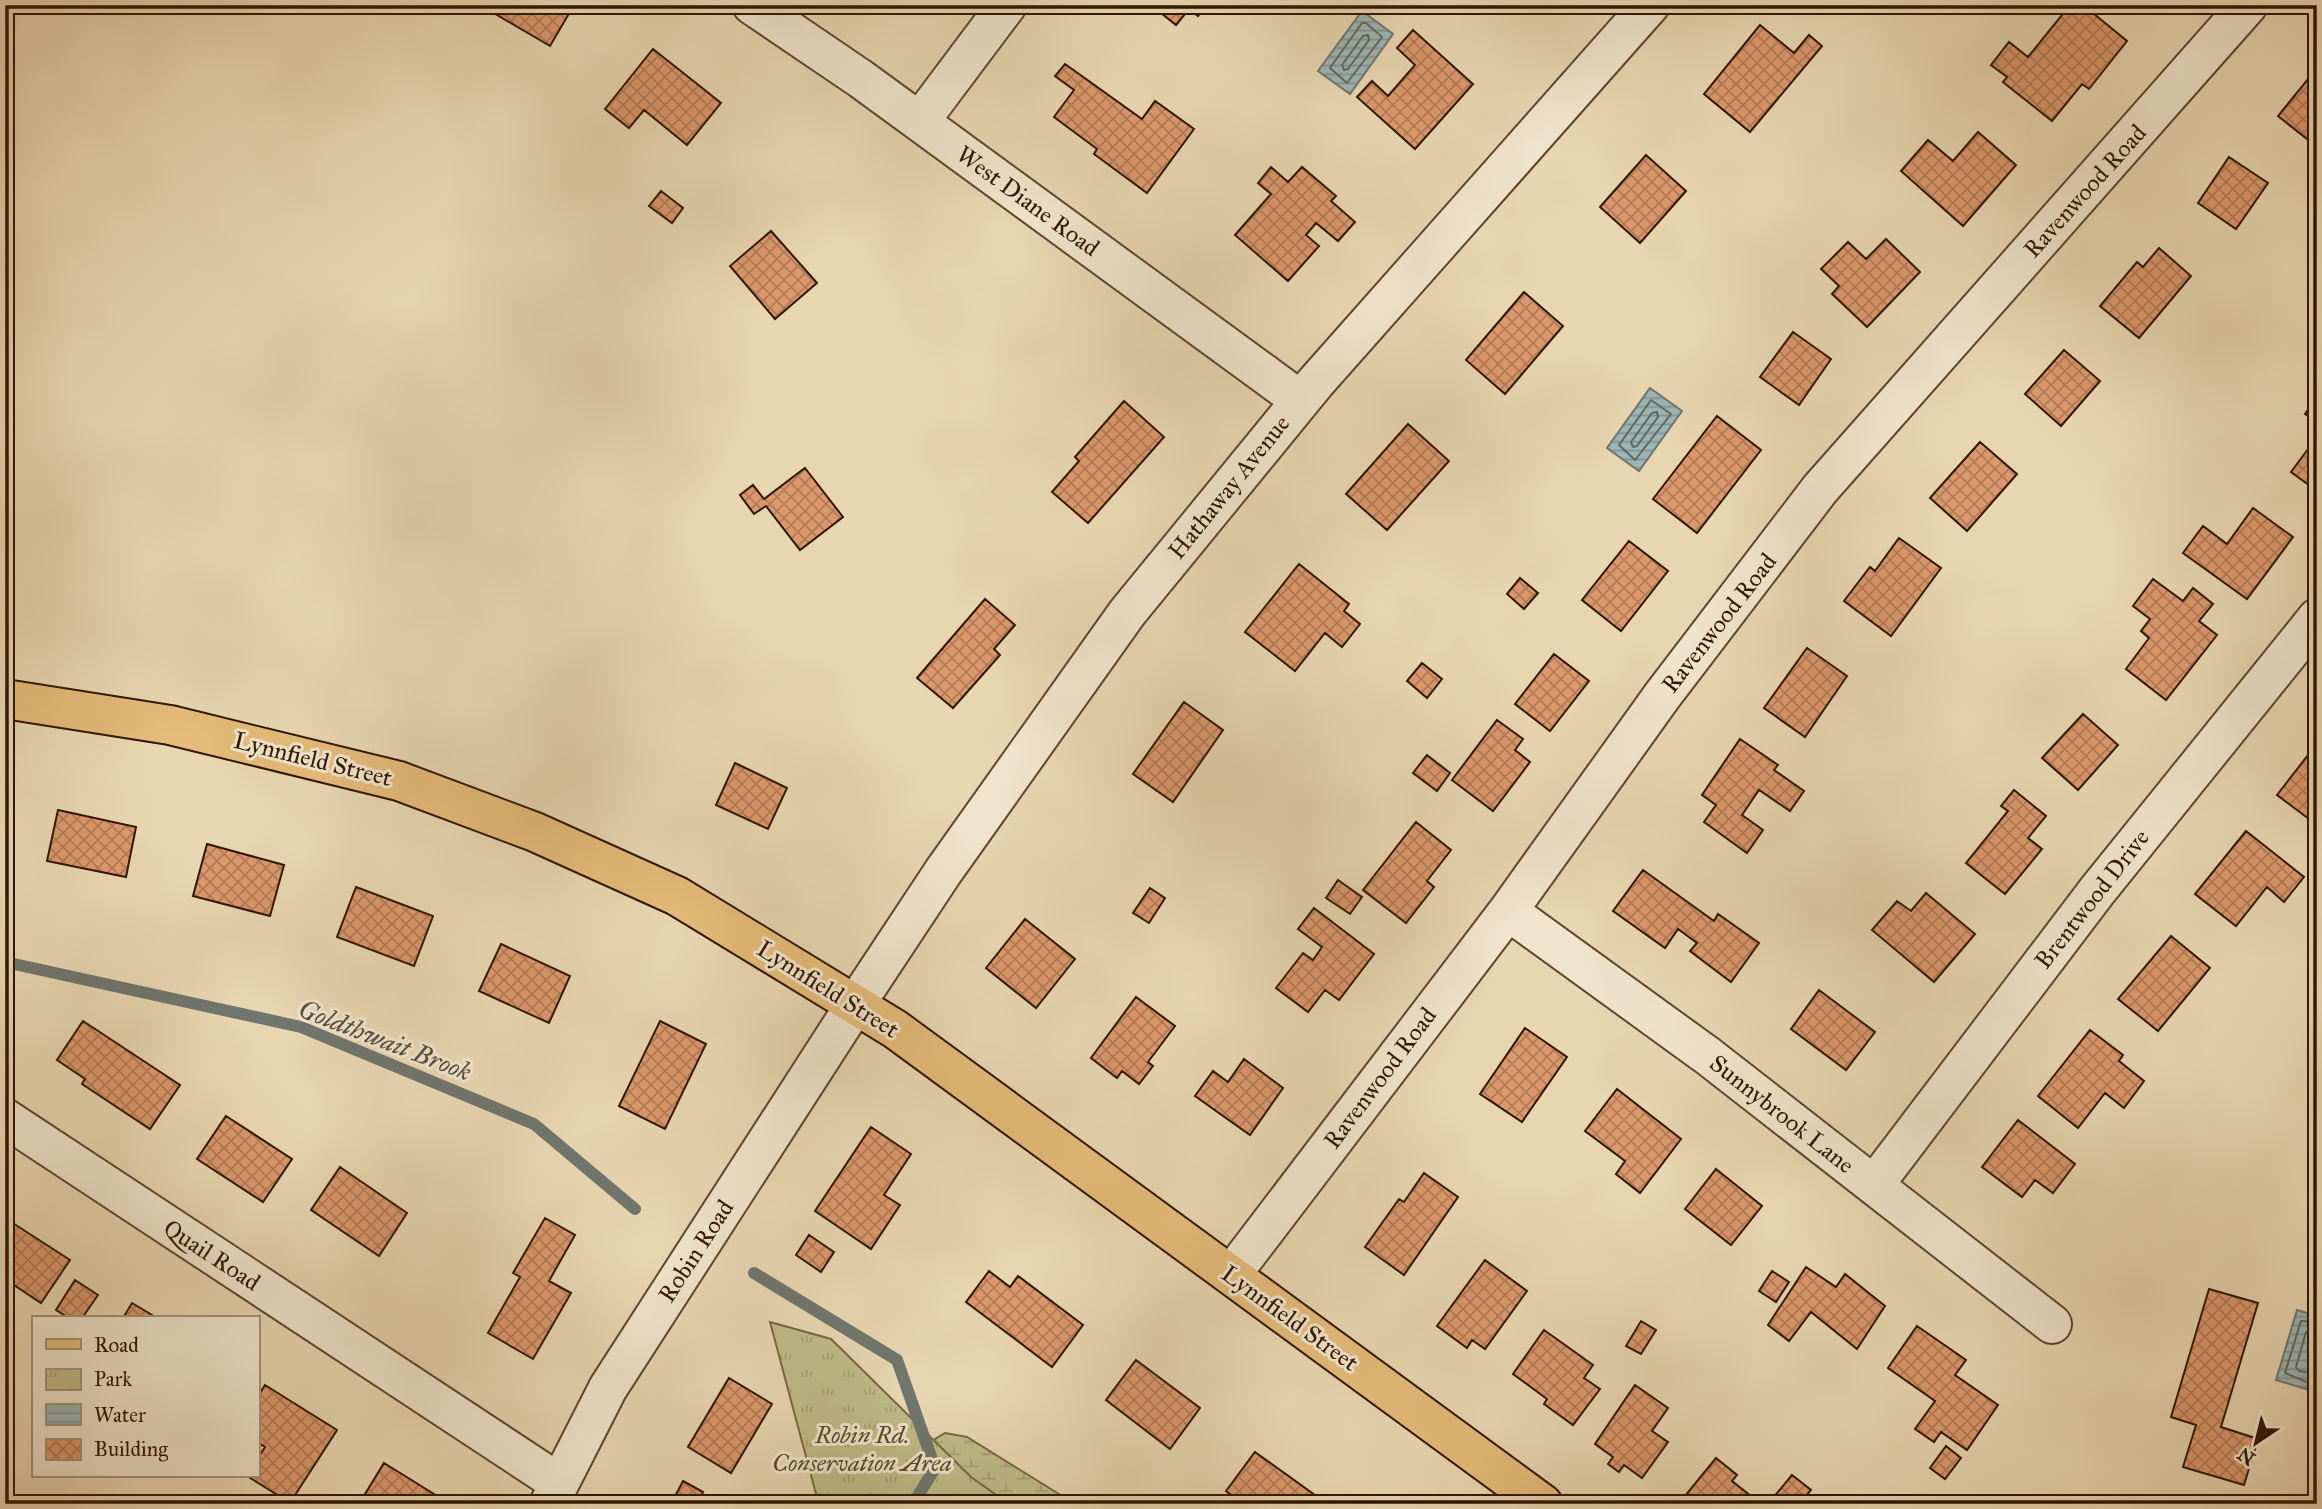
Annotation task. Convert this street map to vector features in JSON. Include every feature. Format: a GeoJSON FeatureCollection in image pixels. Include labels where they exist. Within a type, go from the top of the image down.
{"type":"FeatureCollection","features":[{"type":"Feature","properties":{"kind":"main road","name":"Lynnfield Street"},"geometry":{"type":"LineString","coordinates":[[5,699],[170,725],[399,781],[535,832],[677,896],[895,1029],[1543,1504]]}},
{"type":"Feature","properties":{"kind":"street","name":"West Diane Road"},"geometry":{"type":"LineString","coordinates":[[752,5],[920,121],[1300,400]]}},
{"type":"Feature","properties":{"kind":"street"},"geometry":{"type":"LineString","coordinates":[[920,121],[1007,5]]}},
{"type":"Feature","properties":{"kind":"street","name":"Hathaway Avenue"},"geometry":{"type":"LineString","coordinates":[[855,1005],[943,872],[1127,614],[1300,400],[1650,5]]}},
{"type":"Feature","properties":{"kind":"street","name":"Ravenwood Road"},"geometry":{"type":"LineString","coordinates":[[1231,1275],[1508,911],[1662,696],[1820,489],[2248,5]]}},
{"type":"Feature","properties":{"kind":"street","name":"Brentwood Drive"},"geometry":{"type":"LineString","coordinates":[[1874,1185],[2097,891],[2317,618]]}},
{"type":"Feature","properties":{"kind":"street","name":"Sunnybrook Lane"},"geometry":{"type":"LineString","coordinates":[[1508,911],[1708,1056],[2052,1324]]}},
{"type":"Feature","properties":{"kind":"street","name":"Robin Road"},"geometry":{"type":"LineString","coordinates":[[554,1493],[608,1388],[855,1005]]}},
{"type":"Feature","properties":{"kind":"street","name":"Quail Road"},"geometry":{"type":"LineString","coordinates":[[5,1118],[554,1493]]}},
{"type":"Feature","properties":{"kind":"green space","name":"Robin Rd. Conservation Area"},"geometry":{"type":"Polygon","coordinates":[[[770,1322],[831,1339],[971,1477],[1009,1504],[814,1504],[816,1494],[770,1322]]]}},
{"type":"Feature","properties":{"kind":"green space"},"geometry":{"type":"Polygon","coordinates":[[[945,1433],[967,1437],[1075,1504],[884,1504],[930,1442],[945,1433]]]}},
{"type":"Feature","properties":{"kind":"water"},"geometry":{"type":"Polygon","coordinates":[[[1362,11],[1393,34],[1350,94],[1318,71],[1362,11]]]}},
{"type":"Feature","properties":{"kind":"water"},"geometry":{"type":"Polygon","coordinates":[[[1650,388],[1682,411],[1639,471],[1607,448],[1650,388]]]}},
{"type":"Feature","properties":{"kind":"water"},"geometry":{"type":"Polygon","coordinates":[[[2297,1310],[2317,1316],[2317,1379],[2313,1391],[2276,1380],[2297,1310]]]}},
{"type":"Feature","properties":{"kind":"building"},"geometry":{"type":"Polygon","coordinates":[[[480,5],[574,5],[550,46],[480,5]]]}},
{"type":"Feature","properties":{"kind":"building"},"geometry":{"type":"Polygon","coordinates":[[[1151,5],[1206,5],[1198,16],[1189,9],[1176,25],[1151,5]]]}},
{"type":"Feature","properties":{"kind":"building"},"geometry":{"type":"Polygon","coordinates":[[[1523,5],[1539,5],[1533,13],[1523,5]]]}},
{"type":"Feature","properties":{"kind":"building"},"geometry":{"type":"Polygon","coordinates":[[[2070,5],[2083,5],[2127,41],[2089,89],[2082,84],[2052,121],[2003,82],[2007,77],[1991,65],[2009,42],[2028,57],[2070,5]]]}},
{"type":"Feature","properties":{"kind":"building"},"geometry":{"type":"Polygon","coordinates":[[[1760,25],[1794,53],[1809,35],[1822,46],[1750,132],[1704,94],[1760,25]]]}},
{"type":"Feature","properties":{"kind":"building"},"geometry":{"type":"Polygon","coordinates":[[[1413,30],[1473,84],[1415,149],[1357,97],[1372,81],[1388,96],[1415,65],[1397,48],[1413,30]]]}},
{"type":"Feature","properties":{"kind":"building"},"geometry":{"type":"Polygon","coordinates":[[[653,49],[721,103],[687,145],[644,110],[629,128],[605,109],[653,49]]]}},
{"type":"Feature","properties":{"kind":"building"},"geometry":{"type":"Polygon","coordinates":[[[1065,64],[1142,119],[1155,101],[1194,129],[1147,193],[1094,154],[1097,149],[1054,117],[1074,90],[1055,76],[1065,64]]]}},
{"type":"Feature","properties":{"kind":"building"},"geometry":{"type":"Polygon","coordinates":[[[2317,68],[2317,147],[2278,116],[2317,68]]]}},
{"type":"Feature","properties":{"kind":"building"},"geometry":{"type":"Polygon","coordinates":[[[1978,132],[2016,165],[1963,226],[1901,171],[1928,140],[1953,161],[1978,132]]]}},
{"type":"Feature","properties":{"kind":"building"},"geometry":{"type":"Polygon","coordinates":[[[1646,155],[1686,191],[1640,243],[1600,207],[1646,155]]]}},
{"type":"Feature","properties":{"kind":"building"},"geometry":{"type":"Polygon","coordinates":[[[2229,157],[2268,183],[2236,229],[2198,203],[2229,157]]]}},
{"type":"Feature","properties":{"kind":"building"},"geometry":{"type":"Polygon","coordinates":[[[1271,167],[1288,182],[1302,167],[1336,196],[1331,201],[1355,222],[1338,241],[1316,223],[1306,235],[1319,246],[1288,281],[1235,235],[1271,194],[1258,183],[1271,167]]]}},
{"type":"Feature","properties":{"kind":"building"},"geometry":{"type":"Polygon","coordinates":[[[661,191],[683,208],[672,223],[649,206],[661,191]]]}},
{"type":"Feature","properties":{"kind":"building"},"geometry":{"type":"Polygon","coordinates":[[[771,231],[817,283],[775,319],[730,266],[771,231]]]}},
{"type":"Feature","properties":{"kind":"building"},"geometry":{"type":"Polygon","coordinates":[[[1886,239],[1920,272],[1867,327],[1832,294],[1839,286],[1821,269],[1848,242],[1866,259],[1886,239]]]}},
{"type":"Feature","properties":{"kind":"building"},"geometry":{"type":"Polygon","coordinates":[[[2159,248],[2191,276],[2139,338],[2100,306],[2137,262],[2143,267],[2159,248]]]}},
{"type":"Feature","properties":{"kind":"building"},"geometry":{"type":"Polygon","coordinates":[[[1524,292],[1563,326],[1505,394],[1466,360],[1524,292]]]}},
{"type":"Feature","properties":{"kind":"building"},"geometry":{"type":"Polygon","coordinates":[[[1793,332],[1831,359],[1799,405],[1760,377],[1793,332]]]}},
{"type":"Feature","properties":{"kind":"building"},"geometry":{"type":"Polygon","coordinates":[[[2064,350],[2100,381],[2061,426],[2025,394],[2064,350]]]}},
{"type":"Feature","properties":{"kind":"building"},"geometry":{"type":"Polygon","coordinates":[[[2317,397],[2317,422],[2305,414],[2317,397]]]}},
{"type":"Feature","properties":{"kind":"building"},"geometry":{"type":"Polygon","coordinates":[[[1124,401],[1164,437],[1088,523],[1052,492],[1079,461],[1075,457],[1124,401]]]}},
{"type":"Feature","properties":{"kind":"building"},"geometry":{"type":"Polygon","coordinates":[[[1717,416],[1761,450],[1697,533],[1653,499],[1717,416]]]}},
{"type":"Feature","properties":{"kind":"building"},"geometry":{"type":"Polygon","coordinates":[[[1408,424],[1449,461],[1387,530],[1346,494],[1408,424]]]}},
{"type":"Feature","properties":{"kind":"building"},"geometry":{"type":"Polygon","coordinates":[[[2317,437],[2317,491],[2291,472],[2317,437]]]}},
{"type":"Feature","properties":{"kind":"building"},"geometry":{"type":"Polygon","coordinates":[[[1980,442],[2017,474],[1967,531],[1930,498],[1980,442]]]}},
{"type":"Feature","properties":{"kind":"building"},"geometry":{"type":"Polygon","coordinates":[[[805,468],[843,517],[800,550],[766,506],[754,514],[740,495],[753,485],[764,499],[805,468]]]}},
{"type":"Feature","properties":{"kind":"building"},"geometry":{"type":"Polygon","coordinates":[[[2253,508],[2293,537],[2247,599],[2183,553],[2203,526],[2227,544],[2253,508]]]}},
{"type":"Feature","properties":{"kind":"building"},"geometry":{"type":"Polygon","coordinates":[[[1899,538],[1941,568],[1891,636],[1844,601],[1870,567],[1875,571],[1899,538]]]}},
{"type":"Feature","properties":{"kind":"building"},"geometry":{"type":"Polygon","coordinates":[[[1629,541],[1668,571],[1621,631],[1582,600],[1629,541]]]}},
{"type":"Feature","properties":{"kind":"building"},"geometry":{"type":"Polygon","coordinates":[[[1299,564],[1349,604],[1344,611],[1360,624],[1342,647],[1325,633],[1295,671],[1245,632],[1299,564]]]}},
{"type":"Feature","properties":{"kind":"building"},"geometry":{"type":"Polygon","coordinates":[[[1520,578],[1538,593],[1524,609],[1507,594],[1520,578]]]}},
{"type":"Feature","properties":{"kind":"building"},"geometry":{"type":"Polygon","coordinates":[[[2153,579],[2183,601],[2193,588],[2213,604],[2199,621],[2217,635],[2166,700],[2126,669],[2149,638],[2141,631],[2150,619],[2133,606],[2153,579]]]}},
{"type":"Feature","properties":{"kind":"building"},"geometry":{"type":"Polygon","coordinates":[[[985,599],[1015,625],[994,649],[1000,655],[953,708],[917,678],[985,599]]]}},
{"type":"Feature","properties":{"kind":"building"},"geometry":{"type":"Polygon","coordinates":[[[1807,648],[1847,676],[1805,737],[1764,708],[1807,648]]]}},
{"type":"Feature","properties":{"kind":"building"},"geometry":{"type":"Polygon","coordinates":[[[1554,654],[1589,681],[1550,731],[1515,704],[1554,654]]]}},
{"type":"Feature","properties":{"kind":"building"},"geometry":{"type":"Polygon","coordinates":[[[1422,663],[1442,679],[1427,698],[1407,681],[1422,663]]]}},
{"type":"Feature","properties":{"kind":"building"},"geometry":{"type":"Polygon","coordinates":[[[1184,702],[1223,730],[1173,802],[1133,774],[1184,702]]]}},
{"type":"Feature","properties":{"kind":"building"},"geometry":{"type":"Polygon","coordinates":[[[2083,714],[2118,745],[2078,790],[2042,758],[2083,714]]]}},
{"type":"Feature","properties":{"kind":"building"},"geometry":{"type":"Polygon","coordinates":[[[1497,720],[1523,739],[1515,750],[1530,762],[1493,811],[1452,780],[1497,720]]]}},
{"type":"Feature","properties":{"kind":"building"},"geometry":{"type":"Polygon","coordinates":[[[1740,739],[1778,765],[1774,770],[1804,791],[1790,811],[1759,790],[1742,815],[1763,830],[1747,853],[1704,822],[1716,805],[1702,795],[1740,739]]]}},
{"type":"Feature","properties":{"kind":"building"},"geometry":{"type":"Polygon","coordinates":[[[2315,746],[2317,747],[2317,825],[2277,795],[2315,746]]]}},
{"type":"Feature","properties":{"kind":"building"},"geometry":{"type":"Polygon","coordinates":[[[1427,755],[1450,773],[1437,791],[1413,773],[1427,755]]]}},
{"type":"Feature","properties":{"kind":"building"},"geometry":{"type":"Polygon","coordinates":[[[735,763],[787,788],[768,829],[716,805],[735,763]]]}},
{"type":"Feature","properties":{"kind":"building"},"geometry":{"type":"Polygon","coordinates":[[[2014,790],[2046,816],[2028,838],[2042,849],[2005,894],[1966,863],[2008,811],[2001,806],[2014,790]]]}},
{"type":"Feature","properties":{"kind":"building"},"geometry":{"type":"Polygon","coordinates":[[[58,810],[136,827],[126,877],[47,861],[58,810]]]}},
{"type":"Feature","properties":{"kind":"building"},"geometry":{"type":"Polygon","coordinates":[[[1416,822],[1451,850],[1427,881],[1434,887],[1406,923],[1363,890],[1416,822]]]}},
{"type":"Feature","properties":{"kind":"building"},"geometry":{"type":"Polygon","coordinates":[[[2246,831],[2304,877],[2284,902],[2267,887],[2236,926],[2195,894],[2246,831]]]}},
{"type":"Feature","properties":{"kind":"building"},"geometry":{"type":"Polygon","coordinates":[[[207,844],[284,865],[270,916],[193,896],[207,844]]]}},
{"type":"Feature","properties":{"kind":"building"},"geometry":{"type":"Polygon","coordinates":[[[1643,870],[1714,921],[1718,914],[1759,943],[1731,982],[1690,951],[1697,943],[1678,929],[1665,948],[1613,911],[1643,870]]]}},
{"type":"Feature","properties":{"kind":"building"},"geometry":{"type":"Polygon","coordinates":[[[1338,880],[1362,897],[1350,914],[1326,898],[1338,880]]]}},
{"type":"Feature","properties":{"kind":"building"},"geometry":{"type":"Polygon","coordinates":[[[356,887],[433,916],[414,966],[337,937],[356,887]]]}},
{"type":"Feature","properties":{"kind":"building"},"geometry":{"type":"Polygon","coordinates":[[[1150,888],[1165,898],[1149,923],[1133,913],[1150,888]]]}},
{"type":"Feature","properties":{"kind":"building"},"geometry":{"type":"Polygon","coordinates":[[[1926,893],[1975,934],[1934,982],[1872,930],[1897,901],[1911,911],[1926,893]]]}},
{"type":"Feature","properties":{"kind":"building"},"geometry":{"type":"Polygon","coordinates":[[[1314,908],[1374,954],[1339,1000],[1325,990],[1308,1012],[1276,988],[1303,953],[1313,960],[1322,947],[1298,929],[1314,908]]]}},
{"type":"Feature","properties":{"kind":"building"},"geometry":{"type":"Polygon","coordinates":[[[1025,919],[1075,959],[1036,1008],[986,968],[1025,919]]]}},
{"type":"Feature","properties":{"kind":"building"},"geometry":{"type":"Polygon","coordinates":[[[2171,936],[2210,968],[2158,1031],[2118,999],[2171,936]]]}},
{"type":"Feature","properties":{"kind":"building"},"geometry":{"type":"Polygon","coordinates":[[[501,944],[570,976],[549,1023],[479,991],[501,944]]]}},
{"type":"Feature","properties":{"kind":"building"},"geometry":{"type":"Polygon","coordinates":[[[1819,990],[1875,1032],[1846,1070],[1791,1029],[1819,990]]]}},
{"type":"Feature","properties":{"kind":"building"},"geometry":{"type":"Polygon","coordinates":[[[1136,997],[1175,1026],[1148,1062],[1153,1066],[1139,1084],[1122,1071],[1117,1078],[1091,1058],[1136,997]]]}},
{"type":"Feature","properties":{"kind":"building"},"geometry":{"type":"Polygon","coordinates":[[[83,1021],[180,1085],[150,1129],[82,1084],[85,1079],[57,1060],[83,1021]]]}},
{"type":"Feature","properties":{"kind":"building"},"geometry":{"type":"Polygon","coordinates":[[[660,1021],[706,1044],[665,1129],[619,1106],[660,1021]]]}},
{"type":"Feature","properties":{"kind":"building"},"geometry":{"type":"Polygon","coordinates":[[[1525,1028],[1567,1057],[1522,1122],[1480,1094],[1525,1028]]]}},
{"type":"Feature","properties":{"kind":"building"},"geometry":{"type":"Polygon","coordinates":[[[2090,1030],[2123,1055],[2119,1061],[2144,1081],[2124,1108],[2105,1093],[2078,1128],[2038,1096],[2090,1030]]]}},
{"type":"Feature","properties":{"kind":"building"},"geometry":{"type":"Polygon","coordinates":[[[1244,1059],[1283,1088],[1250,1135],[1195,1096],[1213,1071],[1228,1082],[1244,1059]]]}},
{"type":"Feature","properties":{"kind":"building"},"geometry":{"type":"Polygon","coordinates":[[[1617,1089],[1681,1139],[1640,1193],[1616,1174],[1625,1161],[1585,1131],[1617,1089]]]}},
{"type":"Feature","properties":{"kind":"building"},"geometry":{"type":"Polygon","coordinates":[[[226,1116],[292,1159],[263,1202],[197,1159],[226,1116]]]}},
{"type":"Feature","properties":{"kind":"building"},"geometry":{"type":"Polygon","coordinates":[[[2018,1120],[2075,1164],[2053,1193],[2035,1180],[2022,1197],[1982,1167],[2018,1120]]]}},
{"type":"Feature","properties":{"kind":"building"},"geometry":{"type":"Polygon","coordinates":[[[871,1127],[911,1154],[884,1195],[900,1205],[871,1249],[815,1211],[871,1127]]]}},
{"type":"Feature","properties":{"kind":"building"},"geometry":{"type":"Polygon","coordinates":[[[340,1167],[407,1213],[379,1256],[311,1210],[340,1167]]]}},
{"type":"Feature","properties":{"kind":"building"},"geometry":{"type":"Polygon","coordinates":[[[1716,1169],[1762,1206],[1731,1245],[1685,1209],[1716,1169]]]}},
{"type":"Feature","properties":{"kind":"building"},"geometry":{"type":"Polygon","coordinates":[[[1424,1173],[1458,1197],[1404,1275],[1365,1247],[1399,1199],[1404,1202],[1424,1173]]]}},
{"type":"Feature","properties":{"kind":"building"},"geometry":{"type":"Polygon","coordinates":[[[5,1218],[70,1260],[41,1303],[5,1279],[5,1218]]]}},
{"type":"Feature","properties":{"kind":"building"},"geometry":{"type":"Polygon","coordinates":[[[545,1218],[575,1235],[549,1281],[571,1293],[533,1359],[488,1333],[520,1277],[513,1273],[545,1218]]]}},
{"type":"Feature","properties":{"kind":"building"},"geometry":{"type":"Polygon","coordinates":[[[809,1235],[834,1252],[821,1272],[796,1255],[809,1235]]]}},
{"type":"Feature","properties":{"kind":"building"},"geometry":{"type":"Polygon","coordinates":[[[1485,1260],[1527,1291],[1485,1349],[1472,1340],[1467,1348],[1437,1326],[1485,1260]]]}},
{"type":"Feature","properties":{"kind":"building"},"geometry":{"type":"Polygon","coordinates":[[[1806,1267],[1836,1287],[1845,1274],[1885,1306],[1857,1349],[1811,1312],[1789,1341],[1768,1325],[1806,1267]]]}},
{"type":"Feature","properties":{"kind":"building"},"geometry":{"type":"Polygon","coordinates":[[[989,1271],[1010,1287],[1018,1276],[1083,1325],[1052,1367],[966,1302],[989,1271]]]}},
{"type":"Feature","properties":{"kind":"building"},"geometry":{"type":"Polygon","coordinates":[[[1772,1271],[1789,1282],[1776,1302],[1759,1291],[1772,1271]]]}},
{"type":"Feature","properties":{"kind":"building"},"geometry":{"type":"Polygon","coordinates":[[[75,1280],[98,1295],[83,1316],[66,1316],[56,1310],[75,1280]]]}},
{"type":"Feature","properties":{"kind":"building"},"geometry":{"type":"Polygon","coordinates":[[[2209,1289],[2258,1303],[2221,1427],[2258,1439],[2244,1485],[2183,1467],[2196,1425],[2171,1417],[2209,1289]]]}},
{"type":"Feature","properties":{"kind":"building"},"geometry":{"type":"Polygon","coordinates":[[[132,1303],[154,1316],[124,1316],[132,1303]]]}},
{"type":"Feature","properties":{"kind":"building"},"geometry":{"type":"Polygon","coordinates":[[[1641,1321],[1656,1330],[1641,1354],[1626,1346],[1641,1321]]]}},
{"type":"Feature","properties":{"kind":"building"},"geometry":{"type":"Polygon","coordinates":[[[1917,1326],[1966,1360],[1955,1375],[1998,1405],[1967,1450],[1941,1432],[1934,1442],[1915,1429],[1935,1401],[1888,1368],[1917,1326]]]}},
{"type":"Feature","properties":{"kind":"building"},"geometry":{"type":"Polygon","coordinates":[[[1544,1330],[1593,1365],[1584,1378],[1600,1389],[1573,1425],[1544,1404],[1547,1399],[1513,1374],[1544,1330]]]}},
{"type":"Feature","properties":{"kind":"building"},"geometry":{"type":"Polygon","coordinates":[[[1136,1360],[1200,1408],[1170,1449],[1106,1400],[1136,1360]]]}},
{"type":"Feature","properties":{"kind":"building"},"geometry":{"type":"Polygon","coordinates":[[[729,1378],[772,1404],[731,1473],[688,1447],[729,1378]]]}},
{"type":"Feature","properties":{"kind":"building"},"geometry":{"type":"Polygon","coordinates":[[[265,1385],[337,1430],[290,1503],[250,1478],[259,1478],[259,1456],[265,1447],[259,1443],[259,1395],[265,1385]]]}},
{"type":"Feature","properties":{"kind":"building"},"geometry":{"type":"Polygon","coordinates":[[[1635,1385],[1668,1408],[1652,1431],[1668,1442],[1642,1478],[1624,1465],[1619,1472],[1608,1464],[1613,1457],[1595,1444],[1635,1385]]]}},
{"type":"Feature","properties":{"kind":"building"},"geometry":{"type":"Polygon","coordinates":[[[1946,1446],[1961,1458],[1945,1479],[1930,1468],[1946,1446]]]}},
{"type":"Feature","properties":{"kind":"building"},"geometry":{"type":"Polygon","coordinates":[[[1255,1452],[1319,1498],[1315,1504],[1243,1504],[1226,1491],[1255,1452]]]}},
{"type":"Feature","properties":{"kind":"building"},"geometry":{"type":"Polygon","coordinates":[[[1716,1458],[1737,1475],[1732,1481],[1761,1504],[1680,1502],[1716,1458]]]}},
{"type":"Feature","properties":{"kind":"building"},"geometry":{"type":"Polygon","coordinates":[[[384,1463],[450,1504],[359,1504],[384,1463]]]}},
{"type":"Feature","properties":{"kind":"building"},"geometry":{"type":"Polygon","coordinates":[[[1792,1475],[1811,1490],[1799,1504],[1780,1504],[1773,1498],[1792,1475]]]}},
{"type":"Feature","properties":{"kind":"building"},"geometry":{"type":"Polygon","coordinates":[[[683,1481],[703,1492],[697,1504],[671,1504],[683,1481]]]}},
{"type":"Feature","properties":{"kind":"waterway","name":"Goldthwait Brook"},"geometry":{"type":"LineString","coordinates":[[5,962],[301,1027],[534,1124],[635,1209]]}},
{"type":"Feature","properties":{"kind":"waterway","name":"Goldthwait Brook"},"geometry":{"type":"LineString","coordinates":[[754,1273],[897,1360],[935,1468],[913,1504]]}}]}
